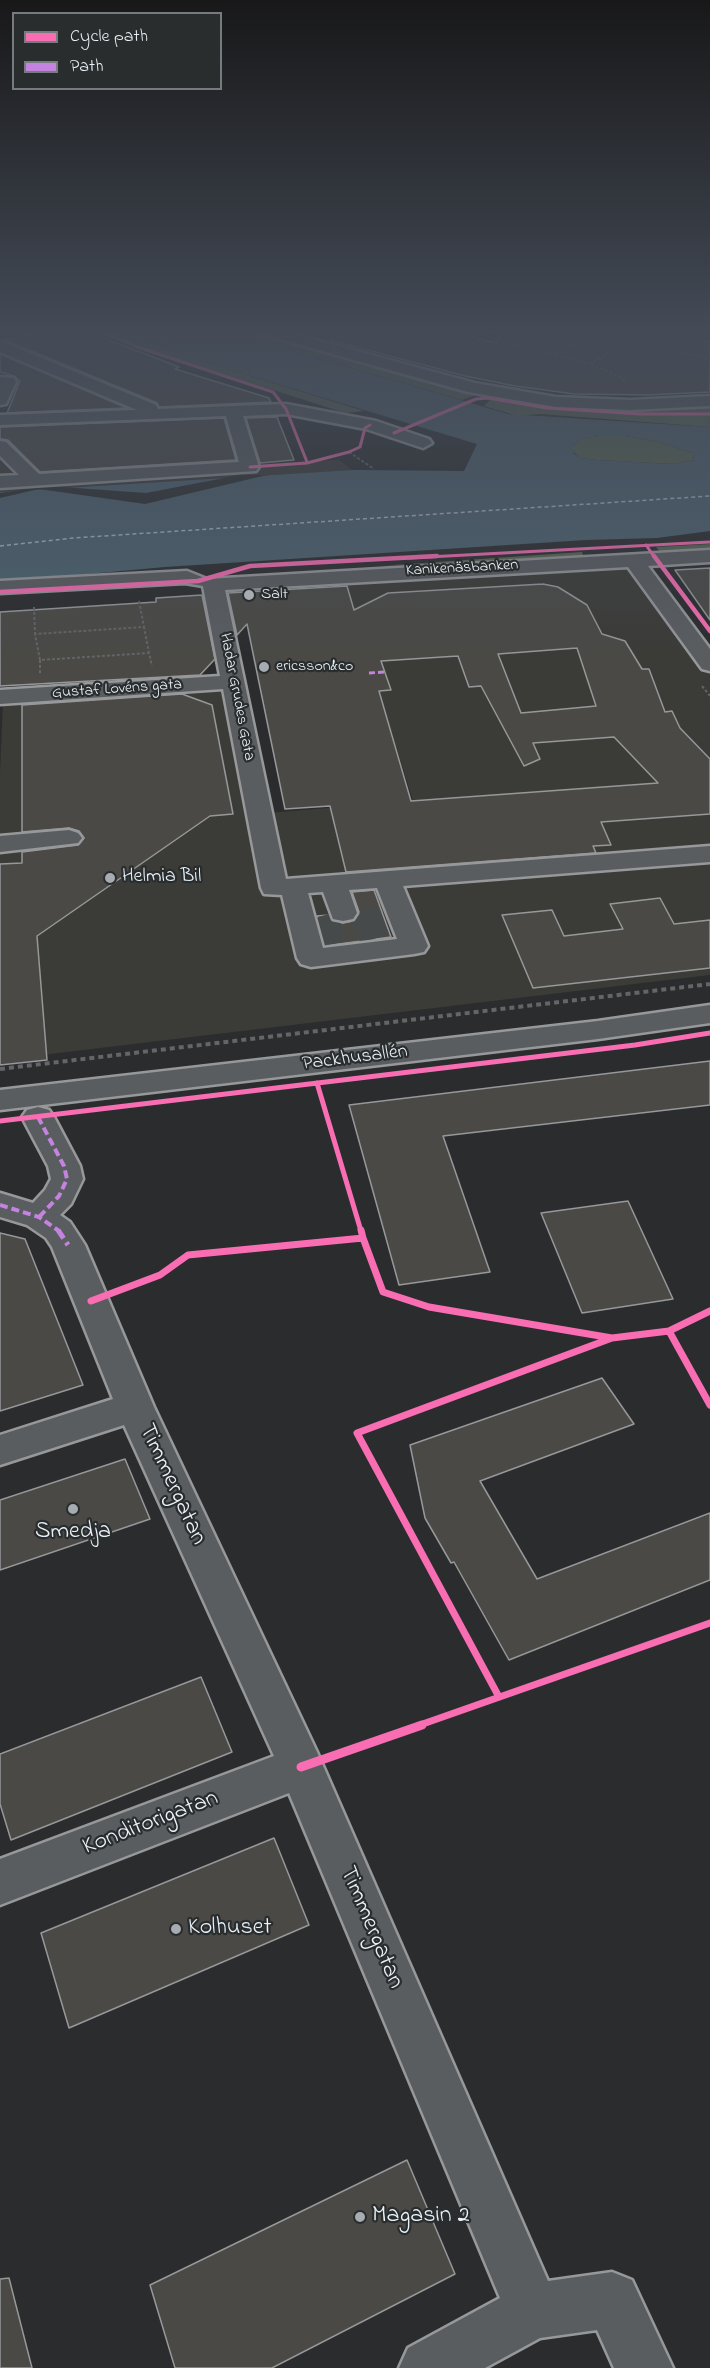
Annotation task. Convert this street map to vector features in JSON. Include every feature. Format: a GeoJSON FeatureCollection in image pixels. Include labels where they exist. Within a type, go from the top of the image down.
{"type":"FeatureCollection","features":[{"type":"Feature","properties":{"kind":"street"},"geometry":{"type":"LineString","coordinates":[[0,482],[250,467],[243,443]]}},
{"type":"Feature","properties":{"kind":"street"},"geometry":{"type":"LineString","coordinates":[[0,446],[34,480]]}},
{"type":"Feature","properties":{"kind":"street","name":"Kanikenäsbanken"},"geometry":{"type":"LineString","coordinates":[[0,587],[187,577],[206,583],[710,556]]}},
{"type":"Feature","properties":{"kind":"street"},"geometry":{"type":"LineString","coordinates":[[633,559],[707,656]]}},
{"type":"Feature","properties":{"kind":"street","name":"Hadar Grudes Gata"},"geometry":{"type":"LineString","coordinates":[[206,583],[233,682],[274,888],[323,884]]}},
{"type":"Feature","properties":{"kind":"street","name":"Gustaf Lovéns gata"},"geometry":{"type":"LineString","coordinates":[[0,697],[233,682]]}},
{"type":"Feature","properties":{"kind":"street"},"geometry":{"type":"LineString","coordinates":[[0,844],[69,838]]}},
{"type":"Feature","properties":{"kind":"street"},"geometry":{"type":"LineString","coordinates":[[323,884],[710,854]]}},
{"type":"Feature","properties":{"kind":"street"},"geometry":{"type":"LineString","coordinates":[[323,884],[311,958],[414,946],[387,880]]}},
{"type":"Feature","properties":{"kind":"street"},"geometry":{"type":"LineString","coordinates":[[323,884],[343,914],[323,884]]}},
{"type":"Feature","properties":{"kind":"street","name":"Packhusallén"},"geometry":{"type":"LineString","coordinates":[[0,1083],[562,1018],[710,997]]}},
{"type":"Feature","properties":{"kind":"street","name":"Packhusallén"},"geometry":{"type":"LineString","coordinates":[[0,1100],[598,1030],[710,1014]]}},
{"type":"Feature","properties":{"kind":"street"},"geometry":{"type":"LineString","coordinates":[[0,1205],[39,1216],[58,1196],[67,1179],[64,1166],[38,1118]]}},
{"type":"Feature","properties":{"kind":"street","name":"Timmergatan"},"geometry":{"type":"LineString","coordinates":[[39,1216],[58,1230],[68,1245],[135,1407],[301,1767],[533,2311]]}},
{"type":"Feature","properties":{"kind":"street"},"geometry":{"type":"LineString","coordinates":[[0,1450],[135,1407]]}},
{"type":"Feature","properties":{"kind":"street","name":"Konditorigatan"},"geometry":{"type":"LineString","coordinates":[[0,1882],[301,1767]]}},
{"type":"Feature","properties":{"kind":"street"},"geometry":{"type":"LineString","coordinates":[[428,2368],[533,2311],[612,2300],[644,2368]]}},
{"type":"Feature","properties":{"kind":"path"},"geometry":{"type":"LineString","coordinates":[[349,452],[374,469]]}},
{"type":"Feature","properties":{"kind":"path"},"geometry":{"type":"LineString","coordinates":[[138,598],[156,687]]}},
{"type":"Feature","properties":{"kind":"path"},"geometry":{"type":"LineString","coordinates":[[34,604],[35,634],[40,660],[39,695]]}},
{"type":"Feature","properties":{"kind":"path"},"geometry":{"type":"LineString","coordinates":[[35,634],[144,627]]}},
{"type":"Feature","properties":{"kind":"path"},"geometry":{"type":"LineString","coordinates":[[40,660],[149,652]]}},
{"type":"Feature","properties":{"kind":"path"},"geometry":{"type":"LineString","coordinates":[[0,1069],[340,1026],[710,984]]}},
{"type":"Feature","properties":{"kind":"shaded area"},"geometry":{"type":"Polygon","coordinates":[[[0,443],[253,443],[259,464],[339,460],[352,470],[0,492],[0,443]]]}},
{"type":"Feature","properties":{"kind":"shaded area"},"geometry":{"type":"Polygon","coordinates":[[[631,564],[710,666],[710,975],[0,1060],[0,773],[3,700],[233,682],[267,813],[413,801],[345,581],[631,564]]]}},
{"type":"Feature","properties":{"kind":"green space"},"geometry":{"type":"Polygon","coordinates":[[[577,443],[661,443],[693,453],[694,460],[673,464],[597,460],[581,458],[573,452],[573,446],[577,443]]]}},
{"type":"Feature","properties":{"kind":"green space"},"geometry":{"type":"Polygon","coordinates":[[[710,544],[710,552],[663,555],[656,547],[710,544]]]}},
{"type":"Feature","properties":{"kind":"green space"},"geometry":{"type":"Polygon","coordinates":[[[582,552],[583,556],[379,566],[582,552]]]}},
{"type":"Feature","properties":{"kind":"water"},"geometry":{"type":"Polygon","coordinates":[[[472,443],[577,443],[573,446],[573,453],[581,458],[673,464],[694,460],[693,453],[661,443],[710,443],[710,531],[657,538],[586,540],[165,567],[0,582],[0,492],[352,470],[464,471],[477,444],[472,443]]]}},
{"type":"Feature","properties":{"kind":"pier"},"geometry":{"type":"Polygon","coordinates":[[[240,475],[267,475],[145,504],[39,489],[0,498],[0,493],[48,486],[146,493],[240,475]]]}},
{"type":"Feature","properties":{"kind":"building"},"geometry":{"type":"Polygon","coordinates":[[[11,443],[231,443],[236,460],[40,472],[11,443]]]}},
{"type":"Feature","properties":{"kind":"building"},"geometry":{"type":"Polygon","coordinates":[[[254,443],[287,443],[294,460],[260,463],[254,443]]]}},
{"type":"Feature","properties":{"kind":"building"},"geometry":{"type":"Polygon","coordinates":[[[710,568],[710,620],[675,570],[710,568]]]}},
{"type":"Feature","properties":{"kind":"building"},"geometry":{"type":"Polygon","coordinates":[[[543,584],[558,587],[587,605],[602,634],[625,641],[642,669],[649,669],[665,712],[672,711],[680,728],[710,759],[710,814],[601,822],[611,845],[593,846],[596,853],[346,872],[330,806],[285,809],[247,624],[237,635],[228,593],[347,586],[354,610],[388,593],[543,584]],[[577,648],[498,654],[521,713],[596,706],[577,648]],[[458,656],[381,661],[391,690],[379,691],[411,801],[658,783],[614,737],[533,743],[540,759],[524,766],[481,686],[469,687],[458,656]]]}},
{"type":"Feature","properties":{"kind":"building"},"geometry":{"type":"Polygon","coordinates":[[[202,595],[215,659],[200,675],[0,686],[0,612],[156,602],[156,598],[202,595]]]}},
{"type":"Feature","properties":{"kind":"building"},"geometry":{"type":"Polygon","coordinates":[[[182,694],[212,705],[233,814],[210,816],[37,936],[47,1060],[0,1065],[0,864],[22,863],[22,852],[78,845],[84,838],[79,831],[69,828],[22,832],[22,705],[182,694]]]}},
{"type":"Feature","properties":{"kind":"building"},"geometry":{"type":"Polygon","coordinates":[[[374,890],[391,937],[325,946],[317,916],[329,915],[333,921],[343,923],[353,921],[359,912],[352,892],[374,890]]]}},
{"type":"Feature","properties":{"kind":"building"},"geometry":{"type":"Polygon","coordinates":[[[660,898],[674,924],[710,920],[710,968],[533,988],[502,915],[552,910],[564,936],[623,929],[610,904],[660,898]]]}},
{"type":"Feature","properties":{"kind":"building"},"geometry":{"type":"Polygon","coordinates":[[[710,1061],[710,1105],[443,1136],[490,1272],[399,1285],[349,1105],[710,1061]]]}},
{"type":"Feature","properties":{"kind":"building"},"geometry":{"type":"Polygon","coordinates":[[[628,1201],[673,1299],[582,1313],[541,1213],[628,1201]]]}},
{"type":"Feature","properties":{"kind":"building"},"geometry":{"type":"Polygon","coordinates":[[[0,1233],[25,1239],[83,1385],[0,1411],[0,1233]]]}},
{"type":"Feature","properties":{"kind":"building"},"geometry":{"type":"Polygon","coordinates":[[[602,1378],[634,1424],[480,1481],[537,1579],[710,1513],[710,1580],[509,1660],[454,1562],[451,1563],[425,1518],[410,1445],[602,1378]]]}},
{"type":"Feature","properties":{"kind":"building","name":"Smedja"},"geometry":{"type":"Polygon","coordinates":[[[125,1459],[150,1519],[0,1570],[0,1500],[125,1459]]]}},
{"type":"Feature","properties":{"kind":"building"},"geometry":{"type":"Polygon","coordinates":[[[201,1677],[232,1752],[11,1840],[0,1804],[0,1754],[201,1677]]]}},
{"type":"Feature","properties":{"kind":"building","name":"Kolhuset"},"geometry":{"type":"Polygon","coordinates":[[[274,1838],[309,1925],[69,2028],[41,1933],[274,1838]]]}},
{"type":"Feature","properties":{"kind":"building","name":"Magasin 2"},"geometry":{"type":"Polygon","coordinates":[[[407,2160],[455,2274],[272,2368],[175,2368],[150,2285],[407,2160]]]}},
{"type":"Feature","properties":{"kind":"building"},"geometry":{"type":"Polygon","coordinates":[[[9,2278],[32,2368],[0,2368],[0,2279],[9,2278]]]}},
{"type":"Feature","properties":{"kind":"ferry route"},"geometry":{"type":"LineString","coordinates":[[0,546],[73,538],[710,496]]}},
{"type":"Feature","properties":{"kind":"tunnel"},"geometry":{"type":"LineString","coordinates":[[363,911],[378,946]]}},
{"type":"Feature","properties":{"kind":"tunnel"},"geometry":{"type":"LineString","coordinates":[[322,916],[334,951]]}},
{"type":"Feature","properties":{"kind":"marked path"},"geometry":{"type":"LineString","coordinates":[[369,673],[385,672]]}},
{"type":"Feature","properties":{"kind":"marked path"},"geometry":{"type":"LineString","coordinates":[[38,1117],[64,1166],[67,1179],[59,1196],[39,1217]]}},
{"type":"Feature","properties":{"kind":"marked path"},"geometry":{"type":"LineString","coordinates":[[0,1205],[39,1217],[58,1230],[68,1245]]}},
{"type":"Feature","properties":{"kind":"cycle path"},"geometry":{"type":"LineString","coordinates":[[299,443],[307,462]]}},
{"type":"Feature","properties":{"kind":"cycle path"},"geometry":{"type":"LineString","coordinates":[[250,467],[307,463],[349,452],[360,447],[361,443]]}},
{"type":"Feature","properties":{"kind":"cycle path"},"geometry":{"type":"LineString","coordinates":[[0,592],[198,581],[250,566],[710,542]]}},
{"type":"Feature","properties":{"kind":"cycle path"},"geometry":{"type":"LineString","coordinates":[[646,545],[710,631]]}},
{"type":"Feature","properties":{"kind":"cycle path"},"geometry":{"type":"LineString","coordinates":[[0,1121],[635,1045],[710,1033]]}},
{"type":"Feature","properties":{"kind":"cycle path"},"geometry":{"type":"LineString","coordinates":[[317,1083],[363,1238]]}},
{"type":"Feature","properties":{"kind":"cycle path"},"geometry":{"type":"LineString","coordinates":[[91,1301],[160,1275],[188,1255],[363,1238],[383,1292],[429,1307],[612,1338],[669,1331]]}},
{"type":"Feature","properties":{"kind":"cycle path"},"geometry":{"type":"LineString","coordinates":[[710,1311],[669,1331],[710,1405]]}},
{"type":"Feature","properties":{"kind":"cycle path"},"geometry":{"type":"LineString","coordinates":[[499,1697],[357,1433],[612,1338]]}},
{"type":"Feature","properties":{"kind":"cycle path"},"geometry":{"type":"LineString","coordinates":[[301,1767],[710,1623]]}},
{"type":"Feature","properties":{"kind":"place","name":"Salt"},"geometry":{"type":"Point","coordinates":[249,595]}},
{"type":"Feature","properties":{"kind":"place","name":"ericsson&co"},"geometry":{"type":"Point","coordinates":[264,667]}},
{"type":"Feature","properties":{"kind":"place","name":"Helmia Bil"},"geometry":{"type":"Point","coordinates":[110,878]}},
{"type":"Feature","properties":{"kind":"place","name":"Smedja"},"geometry":{"type":"Point","coordinates":[73,1509]}},
{"type":"Feature","properties":{"kind":"place","name":"Kolhuset"},"geometry":{"type":"Point","coordinates":[176,1929]}},
{"type":"Feature","properties":{"kind":"place","name":"Magasin 2"},"geometry":{"type":"Point","coordinates":[360,2217]}}]}
